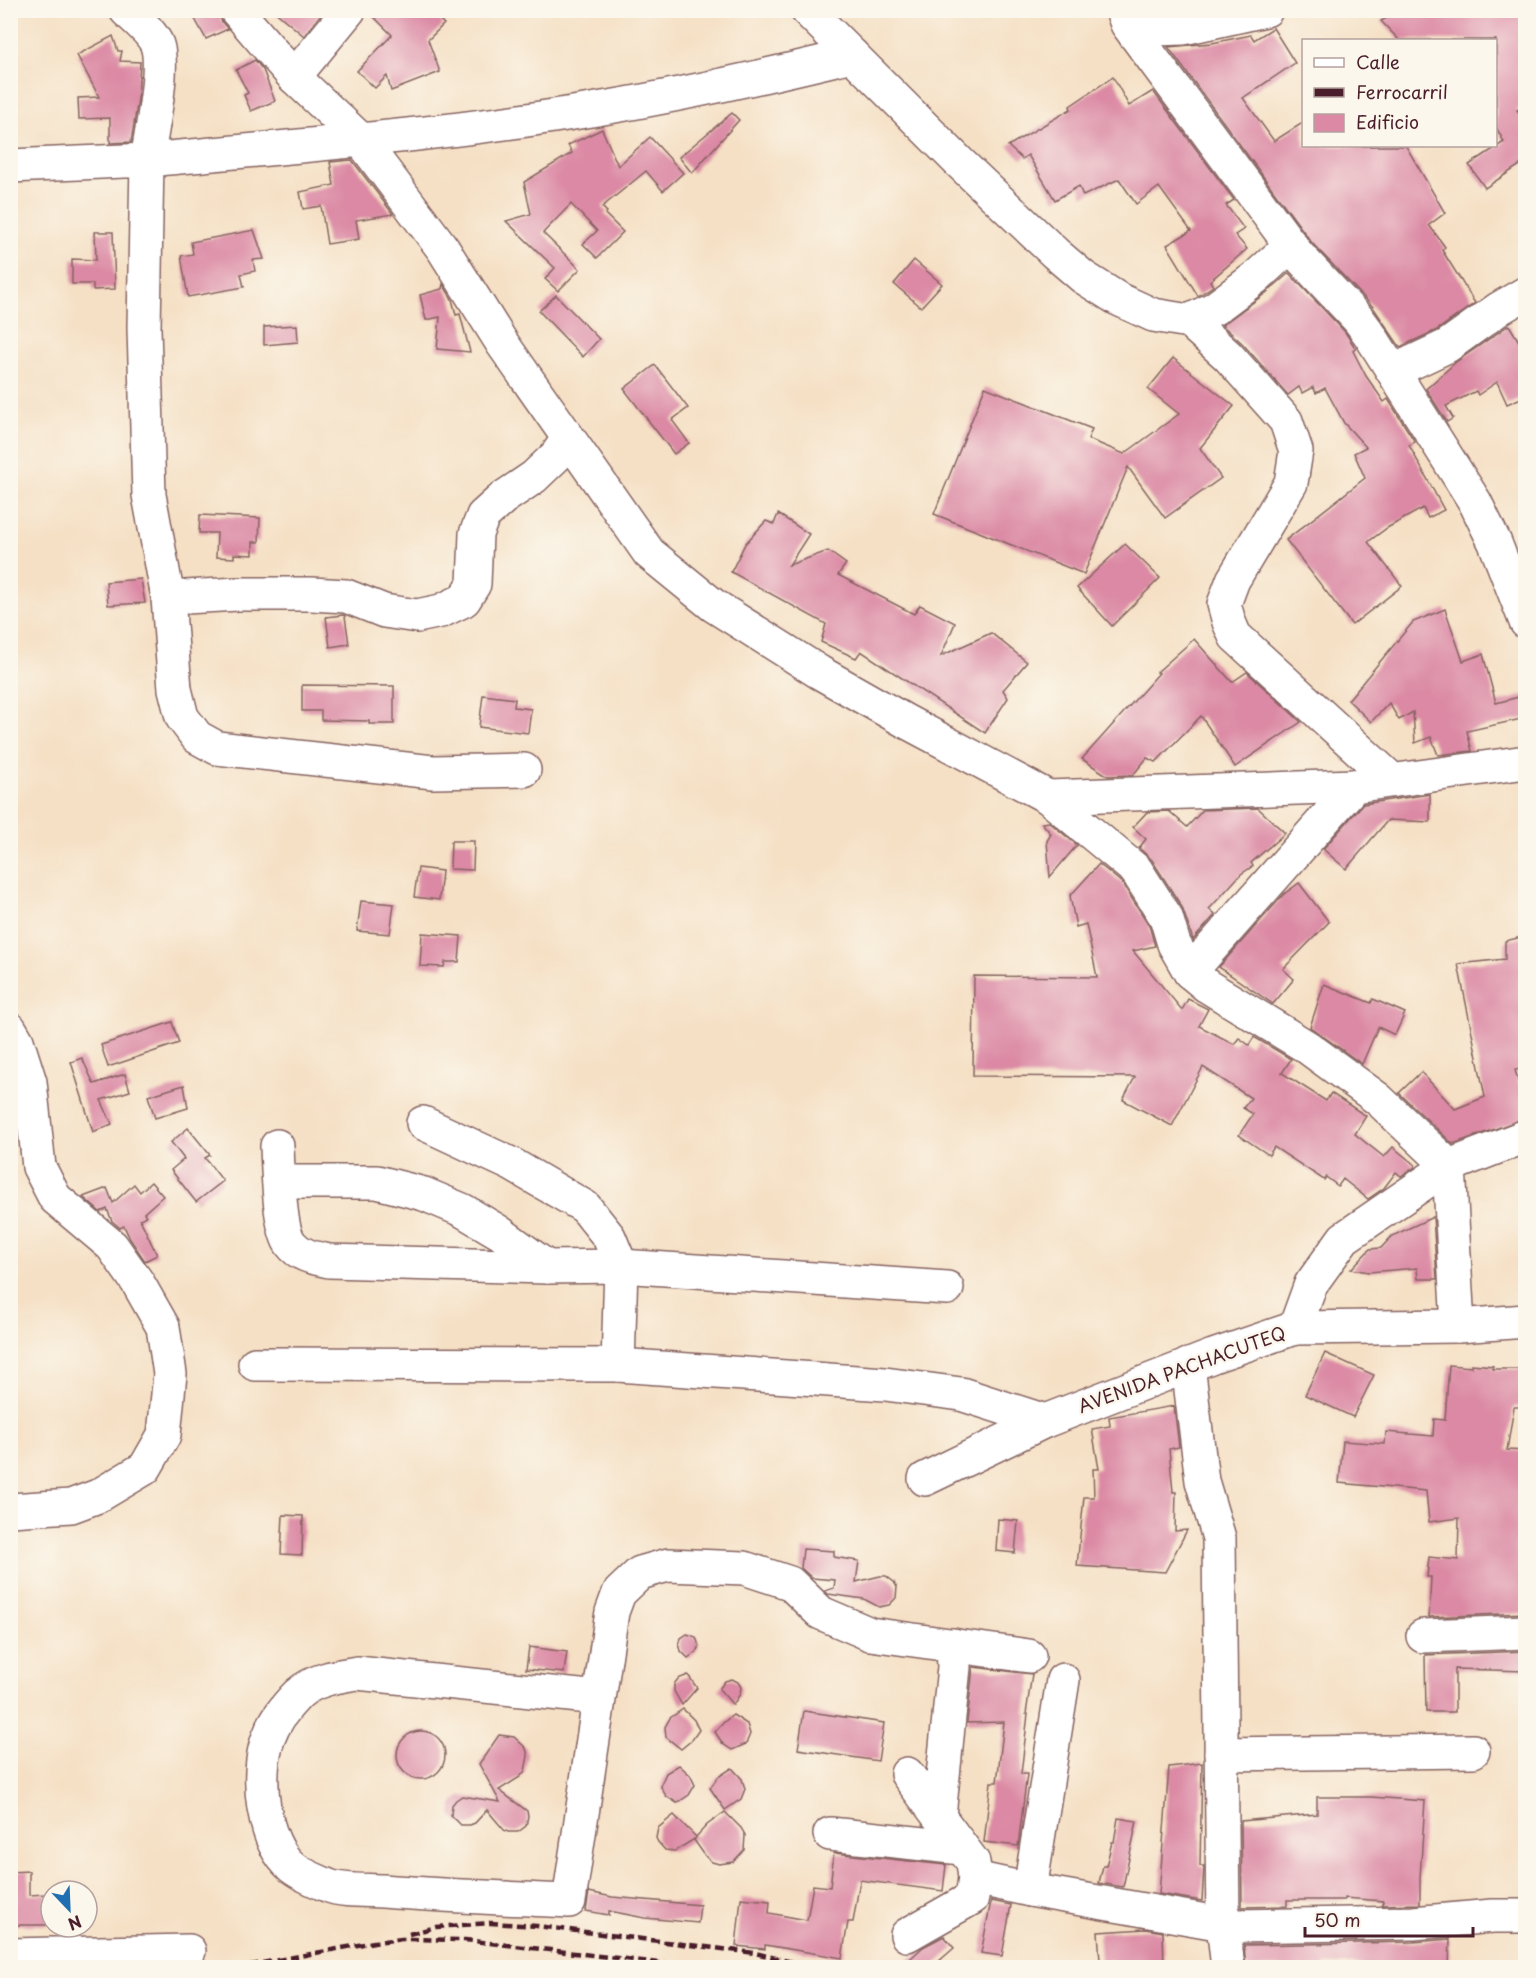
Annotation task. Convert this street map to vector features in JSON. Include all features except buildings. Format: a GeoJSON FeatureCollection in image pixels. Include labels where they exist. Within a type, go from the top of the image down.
{"type":"FeatureCollection","features":[{"type":"Feature","properties":{"kind":"street"},"geometry":{"type":"LineString","coordinates":[[126,10],[156,44],[160,67],[147,160],[144,328],[149,495],[168,598],[175,689],[182,717],[197,737],[217,748],[434,772],[524,770]]}},
{"type":"Feature","properties":{"kind":"street"},"geometry":{"type":"LineString","coordinates":[[236,10],[294,77],[362,140],[443,249],[502,343],[649,553],[713,605],[819,672],[1048,797],[1136,870],[1166,917],[1174,944],[1190,972],[1207,986],[1307,1047],[1378,1099],[1449,1166],[1458,1326]]}},
{"type":"Feature","properties":{"kind":"street"},"geometry":{"type":"LineString","coordinates":[[294,77],[349,10]]}},
{"type":"Feature","properties":{"kind":"street"},"geometry":{"type":"LineString","coordinates":[[807,10],[960,163],[1083,277],[1118,299],[1153,315],[1189,321],[1228,356],[1286,422],[1296,452],[1291,483],[1233,580],[1224,603],[1229,622],[1236,636],[1392,780]]}},
{"type":"Feature","properties":{"kind":"street"},"geometry":{"type":"LineString","coordinates":[[1129,23],[1155,29],[1184,28],[1266,10]]}},
{"type":"Feature","properties":{"kind":"street"},"geometry":{"type":"LineString","coordinates":[[1129,23],[1291,245],[1359,320],[1394,371],[1475,502],[1495,543],[1526,622]]}},
{"type":"Feature","properties":{"kind":"street"},"geometry":{"type":"LineString","coordinates":[[10,166],[147,160],[362,140],[602,108],[718,87],[852,55]]}},
{"type":"Feature","properties":{"kind":"street"},"geometry":{"type":"LineString","coordinates":[[1189,321],[1215,308],[1255,278],[1291,245]]}},
{"type":"Feature","properties":{"kind":"street"},"geometry":{"type":"LineString","coordinates":[[1394,371],[1447,346],[1500,308],[1526,293]]}},
{"type":"Feature","properties":{"kind":"street"},"geometry":{"type":"LineString","coordinates":[[168,598],[238,594],[311,594],[346,596],[384,611],[417,616],[441,611],[464,600],[474,584],[476,534],[483,516],[503,498],[534,477],[556,456],[568,439]]}},
{"type":"Feature","properties":{"kind":"street"},"geometry":{"type":"LineString","coordinates":[[1048,797],[1354,786],[1526,762]]}},
{"type":"Feature","properties":{"kind":"street"},"geometry":{"type":"LineString","coordinates":[[1190,972],[1354,786]]}},
{"type":"Feature","properties":{"kind":"street"},"geometry":{"type":"LineString","coordinates":[[10,1029],[17,1041],[30,1082],[39,1167],[55,1198],[112,1246],[138,1282],[163,1327],[170,1374],[164,1435],[145,1468],[98,1496],[71,1506],[10,1510]]}},
{"type":"Feature","properties":{"kind":"street"},"geometry":{"type":"LineString","coordinates":[[423,1123],[511,1164],[585,1207],[609,1237],[621,1266],[618,1365]]}},
{"type":"Feature","properties":{"kind":"street","name":"AVENIDA PACHACUTEQ"},"geometry":{"type":"LineString","coordinates":[[925,1479],[1045,1421],[1188,1365],[1295,1328],[1311,1284],[1344,1238],[1449,1166],[1526,1136]]}},
{"type":"Feature","properties":{"kind":"street"},"geometry":{"type":"LineString","coordinates":[[277,1146],[283,1225],[290,1244],[307,1257],[329,1261],[547,1267],[621,1266],[947,1288]]}},
{"type":"Feature","properties":{"kind":"street"},"geometry":{"type":"LineString","coordinates":[[280,1182],[377,1182],[424,1194],[462,1210],[499,1232],[547,1267]]}},
{"type":"Feature","properties":{"kind":"street"},"geometry":{"type":"LineString","coordinates":[[1295,1328],[1458,1326],[1526,1321]]}},
{"type":"Feature","properties":{"kind":"street"},"geometry":{"type":"LineString","coordinates":[[255,1364],[618,1365],[885,1384],[961,1394],[1045,1421]]}},
{"type":"Feature","properties":{"kind":"street"},"geometry":{"type":"LineString","coordinates":[[1188,1365],[1202,1481],[1219,1538],[1223,1924],[1228,1968]]}},
{"type":"Feature","properties":{"kind":"street"},"geometry":{"type":"LineString","coordinates":[[599,1698],[357,1673],[329,1678],[300,1692],[280,1714],[267,1740],[263,1765],[262,1800],[268,1829],[292,1867],[332,1887],[446,1896],[569,1901],[612,1612],[619,1593],[640,1573],[668,1564],[744,1568],[790,1582],[821,1613],[870,1634],[1029,1656]]}},
{"type":"Feature","properties":{"kind":"street"},"geometry":{"type":"LineString","coordinates":[[1423,1636],[1526,1632]]}},
{"type":"Feature","properties":{"kind":"street"},"geometry":{"type":"LineString","coordinates":[[939,1816],[954,1667],[953,1645]]}},
{"type":"Feature","properties":{"kind":"street"},"geometry":{"type":"LineString","coordinates":[[1030,1890],[1063,1680]]}},
{"type":"Feature","properties":{"kind":"street"},"geometry":{"type":"LineString","coordinates":[[1221,1754],[1473,1751]]}},
{"type":"Feature","properties":{"kind":"street"},"geometry":{"type":"LineString","coordinates":[[907,1774],[973,1862],[975,1878],[972,1898],[908,1935]]}},
{"type":"Feature","properties":{"kind":"street"},"geometry":{"type":"LineString","coordinates":[[830,1834],[962,1848]]}},
{"type":"Feature","properties":{"kind":"street"},"geometry":{"type":"LineString","coordinates":[[975,1878],[1030,1890],[1236,1926],[1413,1923],[1493,1916],[1526,1916]]}},
{"type":"Feature","properties":{"kind":"street"},"geometry":{"type":"LineString","coordinates":[[10,1956],[189,1951]]}},
{"type":"Feature","properties":{"kind":"railway"},"geometry":{"type":"LineString","coordinates":[[409,1934],[436,1927],[490,1923],[537,1926],[755,1953],[817,1968]]}},
{"type":"Feature","properties":{"kind":"railway"},"geometry":{"type":"LineString","coordinates":[[236,1968],[374,1942],[402,1939],[465,1940],[701,1968]]}}]}
